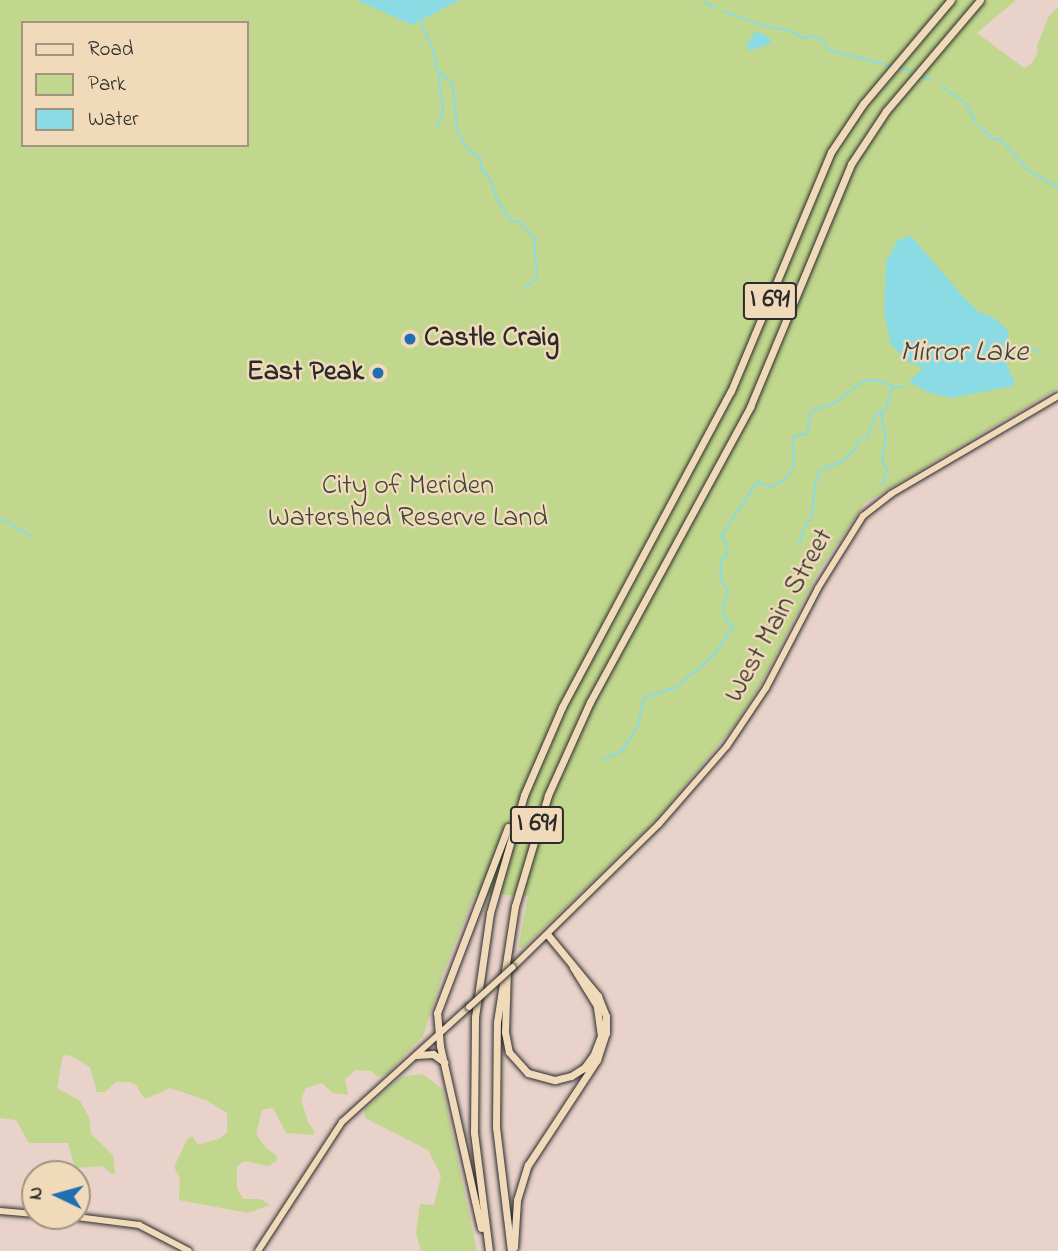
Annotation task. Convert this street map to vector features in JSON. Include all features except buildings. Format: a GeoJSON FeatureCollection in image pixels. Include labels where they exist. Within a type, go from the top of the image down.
{"type":"FeatureCollection","features":[{"type":"Feature","properties":{"kind":"highway","name":"I 691"},"geometry":{"type":"LineString","coordinates":[[487,1251],[474,1133],[475,1017],[490,913],[524,795],[562,707],[731,391],[824,167],[840,137],[880,83],[951,0]]}},
{"type":"Feature","properties":{"kind":"highway","name":"I 691"},"geometry":{"type":"LineString","coordinates":[[512,1251],[499,1159],[495,1094],[497,1022],[509,936],[531,845],[564,755],[750,407],[843,180],[856,155],[908,85],[980,0]]}},
{"type":"Feature","properties":{"kind":"highway"},"geometry":{"type":"LineString","coordinates":[[487,1251],[444,1063],[439,1034],[440,1002],[514,812],[524,795]]}},
{"type":"Feature","properties":{"kind":"highway"},"geometry":{"type":"LineString","coordinates":[[509,936],[506,1043],[517,1065],[541,1079],[562,1079],[579,1072],[590,1061],[599,1043],[601,1027],[598,1008],[573,967],[547,934]]}},
{"type":"Feature","properties":{"kind":"highway"},"geometry":{"type":"LineString","coordinates":[[512,1251],[516,1210],[526,1170],[539,1144],[597,1060],[605,1040],[606,1022],[601,1002],[579,971],[573,967]]}},
{"type":"Feature","properties":{"kind":"highway"},"geometry":{"type":"LineString","coordinates":[[416,1055],[433,1054],[444,1063]]}},
{"type":"Feature","properties":{"kind":"main road","name":"West Main Street"},"geometry":{"type":"LineString","coordinates":[[258,1251],[340,1125],[578,904],[674,808],[739,730],[777,670],[827,572],[863,516],[891,494],[1058,396]]}},
{"type":"Feature","properties":{"kind":"main road"},"geometry":{"type":"LineString","coordinates":[[0,1211],[21,1213]]}},
{"type":"Feature","properties":{"kind":"main road"},"geometry":{"type":"LineString","coordinates":[[91,1219],[139,1225],[189,1251]]}},
{"type":"Feature","properties":{"kind":"green space","name":"City of Meriden Watershed Reserve Land"},"geometry":{"type":"Polygon","coordinates":[[[0,0],[1016,0],[977,33],[1024,68],[1032,63],[1049,16],[1058,7],[1058,388],[865,503],[819,571],[761,684],[734,726],[656,820],[523,948],[519,948],[519,943],[528,896],[475,894],[443,974],[423,1036],[388,1073],[378,1077],[371,1071],[356,1070],[345,1079],[348,1095],[333,1093],[322,1083],[306,1088],[301,1099],[308,1122],[315,1132],[313,1135],[286,1133],[273,1108],[262,1110],[256,1134],[266,1148],[277,1156],[276,1162],[268,1166],[245,1161],[237,1166],[237,1188],[243,1199],[261,1199],[270,1205],[248,1213],[179,1200],[180,1178],[174,1167],[187,1140],[192,1136],[198,1145],[221,1138],[227,1132],[227,1113],[206,1100],[170,1088],[145,1099],[136,1085],[129,1082],[116,1082],[105,1092],[97,1092],[90,1067],[71,1056],[63,1055],[57,1088],[80,1101],[89,1117],[91,1134],[113,1155],[115,1173],[112,1174],[102,1166],[91,1167],[91,1160],[73,1160],[68,1143],[29,1143],[16,1120],[0,1118],[0,0]]]}},
{"type":"Feature","properties":{"kind":"green space"},"geometry":{"type":"Polygon","coordinates":[[[423,1074],[443,1090],[477,1251],[421,1251],[416,1233],[420,1204],[434,1205],[441,1176],[428,1150],[365,1118],[364,1110],[401,1077],[423,1074]]]}},
{"type":"Feature","properties":{"kind":"water"},"geometry":{"type":"Polygon","coordinates":[[[357,0],[460,0],[412,25],[357,0]]]}},
{"type":"Feature","properties":{"kind":"water"},"geometry":{"type":"Polygon","coordinates":[[[756,31],[768,37],[772,43],[749,51],[746,46],[756,31]]]}},
{"type":"Feature","properties":{"kind":"water","name":"Mirror Lake"},"geometry":{"type":"Polygon","coordinates":[[[911,236],[966,300],[980,313],[991,316],[1008,330],[1007,365],[1015,383],[1013,386],[952,398],[930,393],[909,382],[923,368],[909,362],[891,345],[884,312],[886,262],[898,240],[911,236]]]}},
{"type":"Feature","properties":{"kind":"waterway"},"geometry":{"type":"LineString","coordinates":[[704,2],[716,8]]}},
{"type":"Feature","properties":{"kind":"waterway"},"geometry":{"type":"LineString","coordinates":[[723,11],[750,21]]}},
{"type":"Feature","properties":{"kind":"waterway"},"geometry":{"type":"LineString","coordinates":[[420,21],[433,49],[438,72],[452,82],[458,132],[469,152],[480,157],[481,168],[491,180],[496,197],[510,220],[520,222],[534,237],[537,278],[525,288]]}},
{"type":"Feature","properties":{"kind":"waterway"},"geometry":{"type":"LineString","coordinates":[[754,23],[790,31],[803,38],[813,36],[822,40],[829,50],[892,66]]}},
{"type":"Feature","properties":{"kind":"waterway"},"geometry":{"type":"LineString","coordinates":[[898,67],[916,73]]}},
{"type":"Feature","properties":{"kind":"waterway"},"geometry":{"type":"LineString","coordinates":[[437,126],[443,111],[439,79],[442,74]]}},
{"type":"Feature","properties":{"kind":"waterway"},"geometry":{"type":"LineString","coordinates":[[921,75],[931,80]]}},
{"type":"Feature","properties":{"kind":"waterway"},"geometry":{"type":"LineString","coordinates":[[941,86],[966,103],[975,122]]}},
{"type":"Feature","properties":{"kind":"waterway"},"geometry":{"type":"LineString","coordinates":[[979,126],[992,138],[1001,140],[1028,170],[1058,188]]}},
{"type":"Feature","properties":{"kind":"waterway"},"geometry":{"type":"LineString","coordinates":[[1008,360],[1032,350],[1041,353]]}},
{"type":"Feature","properties":{"kind":"waterway"},"geometry":{"type":"LineString","coordinates":[[604,759],[622,751],[638,726],[644,698],[675,688],[713,656],[733,626],[724,618],[723,607],[728,591],[720,577],[722,559],[727,556],[726,543],[721,536],[757,482],[771,487],[784,480],[794,466],[793,437],[807,434],[811,411],[833,404],[864,381],[875,380],[895,387],[905,387]]}},
{"type":"Feature","properties":{"kind":"waterway"},"geometry":{"type":"LineString","coordinates":[[799,544],[805,525],[811,519],[815,485],[820,470],[843,461],[856,448],[857,442],[868,436],[877,413],[886,409],[892,387]]}},
{"type":"Feature","properties":{"kind":"waterway"},"geometry":{"type":"LineString","coordinates":[[881,413],[886,438],[882,460],[887,471],[882,484]]}},
{"type":"Feature","properties":{"kind":"waterway"},"geometry":{"type":"LineString","coordinates":[[0,518],[31,536]]}},
{"type":"Feature","properties":{"kind":"place","name":"Castle Craig"},"geometry":{"type":"Point","coordinates":[410,339]}},
{"type":"Feature","properties":{"kind":"place","name":"East Peak"},"geometry":{"type":"Point","coordinates":[378,373]}}]}
